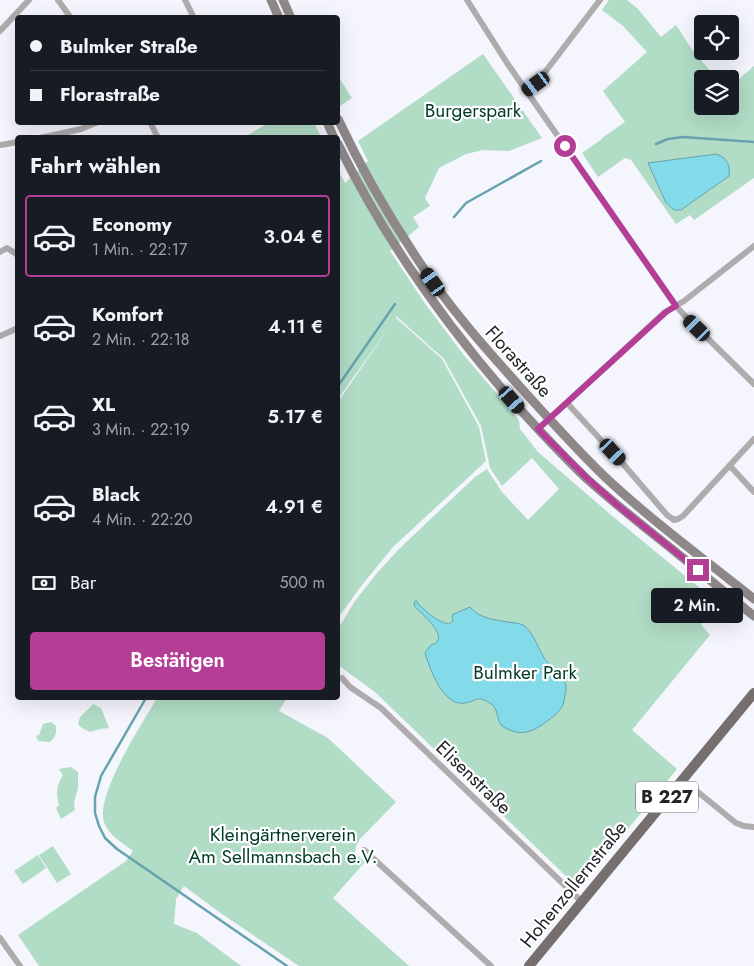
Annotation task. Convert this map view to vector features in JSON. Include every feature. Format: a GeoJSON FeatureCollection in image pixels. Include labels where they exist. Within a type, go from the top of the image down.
{"type":"FeatureCollection","features":[{"type":"Feature","properties":{"kind":"main road"},"geometry":{"type":"LineString","coordinates":[[271,0],[278,15]]}},
{"type":"Feature","properties":{"kind":"main road"},"geometry":{"type":"LineString","coordinates":[[283,0],[290,15]]}},
{"type":"Feature","properties":{"kind":"main road","name":"Florastraße"},"geometry":{"type":"LineString","coordinates":[[340,123],[362,168],[405,241],[433,282],[467,326],[549,419],[606,477],[668,532],[754,599]]}},
{"type":"Feature","properties":{"kind":"main road","name":"Florastraße"},"geometry":{"type":"LineString","coordinates":[[340,148],[352,174],[392,241],[442,315],[480,363],[538,429],[581,473],[616,504],[754,616]]}},
{"type":"Feature","properties":{"kind":"main road","name":"Hohenzollernstraße"},"geometry":{"type":"LineString","coordinates":[[531,965],[581,901],[754,693]]}},
{"type":"Feature","properties":{"kind":"street"},"geometry":{"type":"LineString","coordinates":[[0,30],[29,0]]}},
{"type":"Feature","properties":{"kind":"street"},"geometry":{"type":"LineString","coordinates":[[58,0],[69,15]]}},
{"type":"Feature","properties":{"kind":"street"},"geometry":{"type":"LineString","coordinates":[[184,0],[192,15]]}},
{"type":"Feature","properties":{"kind":"street"},"geometry":{"type":"LineString","coordinates":[[527,91],[536,84],[600,0]]}},
{"type":"Feature","properties":{"kind":"street"},"geometry":{"type":"LineString","coordinates":[[468,1],[527,91],[676,306],[754,384]]}},
{"type":"Feature","properties":{"kind":"street"},"geometry":{"type":"LineString","coordinates":[[54,135],[91,125]]}},
{"type":"Feature","properties":{"kind":"street"},"geometry":{"type":"LineString","coordinates":[[0,145],[15,142]]}},
{"type":"Feature","properties":{"kind":"street"},"geometry":{"type":"LineString","coordinates":[[538,429],[666,312],[684,301],[754,246]]}},
{"type":"Feature","properties":{"kind":"street"},"geometry":{"type":"LineString","coordinates":[[0,252],[7,248],[15,252]]}},
{"type":"Feature","properties":{"kind":"street"},"geometry":{"type":"LineString","coordinates":[[0,336],[15,329]]}},
{"type":"Feature","properties":{"kind":"street","name":"Florastraße"},"geometry":{"type":"LineString","coordinates":[[567,403],[624,464],[667,515],[674,520],[683,516],[730,466]]}},
{"type":"Feature","properties":{"kind":"street"},"geometry":{"type":"LineString","coordinates":[[754,439],[730,466],[754,492]]}},
{"type":"Feature","properties":{"kind":"street","name":"Elisenstraße"},"geometry":{"type":"LineString","coordinates":[[342,678],[350,687],[381,708],[581,901]]}},
{"type":"Feature","properties":{"kind":"street"},"geometry":{"type":"LineString","coordinates":[[682,779],[736,822],[744,826],[754,827]]}},
{"type":"Feature","properties":{"kind":"street"},"geometry":{"type":"LineString","coordinates":[[364,850],[491,966]]}},
{"type":"Feature","properties":{"kind":"street"},"geometry":{"type":"LineString","coordinates":[[0,938],[20,966]]}},
{"type":"Feature","properties":{"kind":"green space"},"geometry":{"type":"Polygon","coordinates":[[[609,0],[627,0],[638,9],[661,37],[676,25],[694,52],[694,60],[701,60],[709,70],[694,70],[694,115],[739,115],[739,79],[754,66],[754,178],[694,220],[690,215],[676,224],[631,160],[625,158],[598,177],[582,153],[625,122],[603,91],[647,52],[623,26],[602,10],[609,0]]]}},
{"type":"Feature","properties":{"kind":"green space"},"geometry":{"type":"Polygon","coordinates":[[[483,54],[542,138],[509,151],[483,150],[466,154],[439,168],[425,198],[430,206],[413,217],[419,227],[390,251],[426,305],[463,354],[519,420],[520,429],[538,452],[718,603],[701,624],[710,635],[632,730],[677,769],[586,880],[569,879],[375,692],[340,666],[340,626],[355,601],[400,548],[475,477],[487,469],[502,492],[528,520],[559,489],[532,458],[502,486],[490,468],[481,426],[444,359],[396,316],[442,359],[479,427],[486,461],[393,547],[340,615],[340,399],[390,326],[340,396],[340,174],[345,183],[368,161],[358,141],[483,54]]]}},
{"type":"Feature","properties":{"kind":"green space"},"geometry":{"type":"Polygon","coordinates":[[[340,79],[352,98],[340,106],[340,79]]]}},
{"type":"Feature","properties":{"kind":"green space"},"geometry":{"type":"Polygon","coordinates":[[[265,125],[315,125],[320,135],[248,135],[265,125]]]}},
{"type":"Feature","properties":{"kind":"green space","name":"Kleingärtnerverein Am Sellmannsbach e.V."},"geometry":{"type":"Polygon","coordinates":[[[156,700],[286,700],[279,711],[328,738],[396,802],[360,839],[355,853],[365,862],[333,898],[409,966],[299,966],[184,886],[176,899],[174,924],[197,933],[241,966],[39,966],[18,935],[126,861],[133,851],[110,833],[103,817],[108,790],[133,739],[156,700]]]}},
{"type":"Feature","properties":{"kind":"green space"},"geometry":{"type":"Polygon","coordinates":[[[93,704],[101,708],[109,728],[90,732],[78,724],[80,717],[93,704]]]}},
{"type":"Feature","properties":{"kind":"green space"},"geometry":{"type":"Polygon","coordinates":[[[51,722],[56,726],[56,733],[53,738],[50,742],[38,741],[36,736],[39,735],[43,724],[51,722]]]}},
{"type":"Feature","properties":{"kind":"green space"},"geometry":{"type":"Polygon","coordinates":[[[71,767],[78,772],[78,788],[74,802],[75,810],[61,819],[56,808],[59,805],[58,787],[63,775],[59,769],[71,767]]]}},
{"type":"Feature","properties":{"kind":"green space"},"geometry":{"type":"Polygon","coordinates":[[[53,846],[71,874],[57,883],[39,855],[53,846]]]}},
{"type":"Feature","properties":{"kind":"green space"},"geometry":{"type":"Polygon","coordinates":[[[38,855],[46,868],[23,884],[14,871],[38,855]]]}},
{"type":"Feature","properties":{"kind":"water"},"geometry":{"type":"Polygon","coordinates":[[[716,154],[727,162],[729,176],[681,210],[674,210],[666,203],[648,163],[716,154]]]}},
{"type":"Feature","properties":{"kind":"water"},"geometry":{"type":"Polygon","coordinates":[[[415,601],[436,619],[449,624],[453,621],[452,615],[470,607],[478,614],[487,618],[523,625],[531,633],[545,659],[559,672],[563,679],[566,690],[561,709],[537,728],[527,732],[517,732],[502,726],[495,708],[486,701],[480,699],[457,703],[450,699],[434,677],[425,653],[430,646],[437,642],[439,638],[438,633],[414,606],[415,601]]]}},
{"type":"Feature","properties":{"kind":"waterway"},"geometry":{"type":"LineString","coordinates":[[656,144],[668,139],[683,137],[754,142]]}},
{"type":"Feature","properties":{"kind":"waterway"},"geometry":{"type":"LineString","coordinates":[[454,217],[466,203],[541,161]]}},
{"type":"Feature","properties":{"kind":"waterway"},"geometry":{"type":"LineString","coordinates":[[340,383],[395,304]]}},
{"type":"Feature","properties":{"kind":"waterway"},"geometry":{"type":"LineString","coordinates":[[145,700],[101,776],[95,797],[95,813],[105,838],[117,849],[287,966]]}},
{"type":"Feature","properties":{"kind":"route"},"geometry":{"type":"LineString","coordinates":[[565,146],[676,306],[666,312],[538,429],[616,504],[698,570]]}},
{"type":"Feature","properties":{"kind":"park label","name":"Burgerspark"},"geometry":{"type":"Point","coordinates":[473,110]}},
{"type":"Feature","properties":{"kind":"park label","name":"Bulmker Park"},"geometry":{"type":"Point","coordinates":[525,672]}}]}
